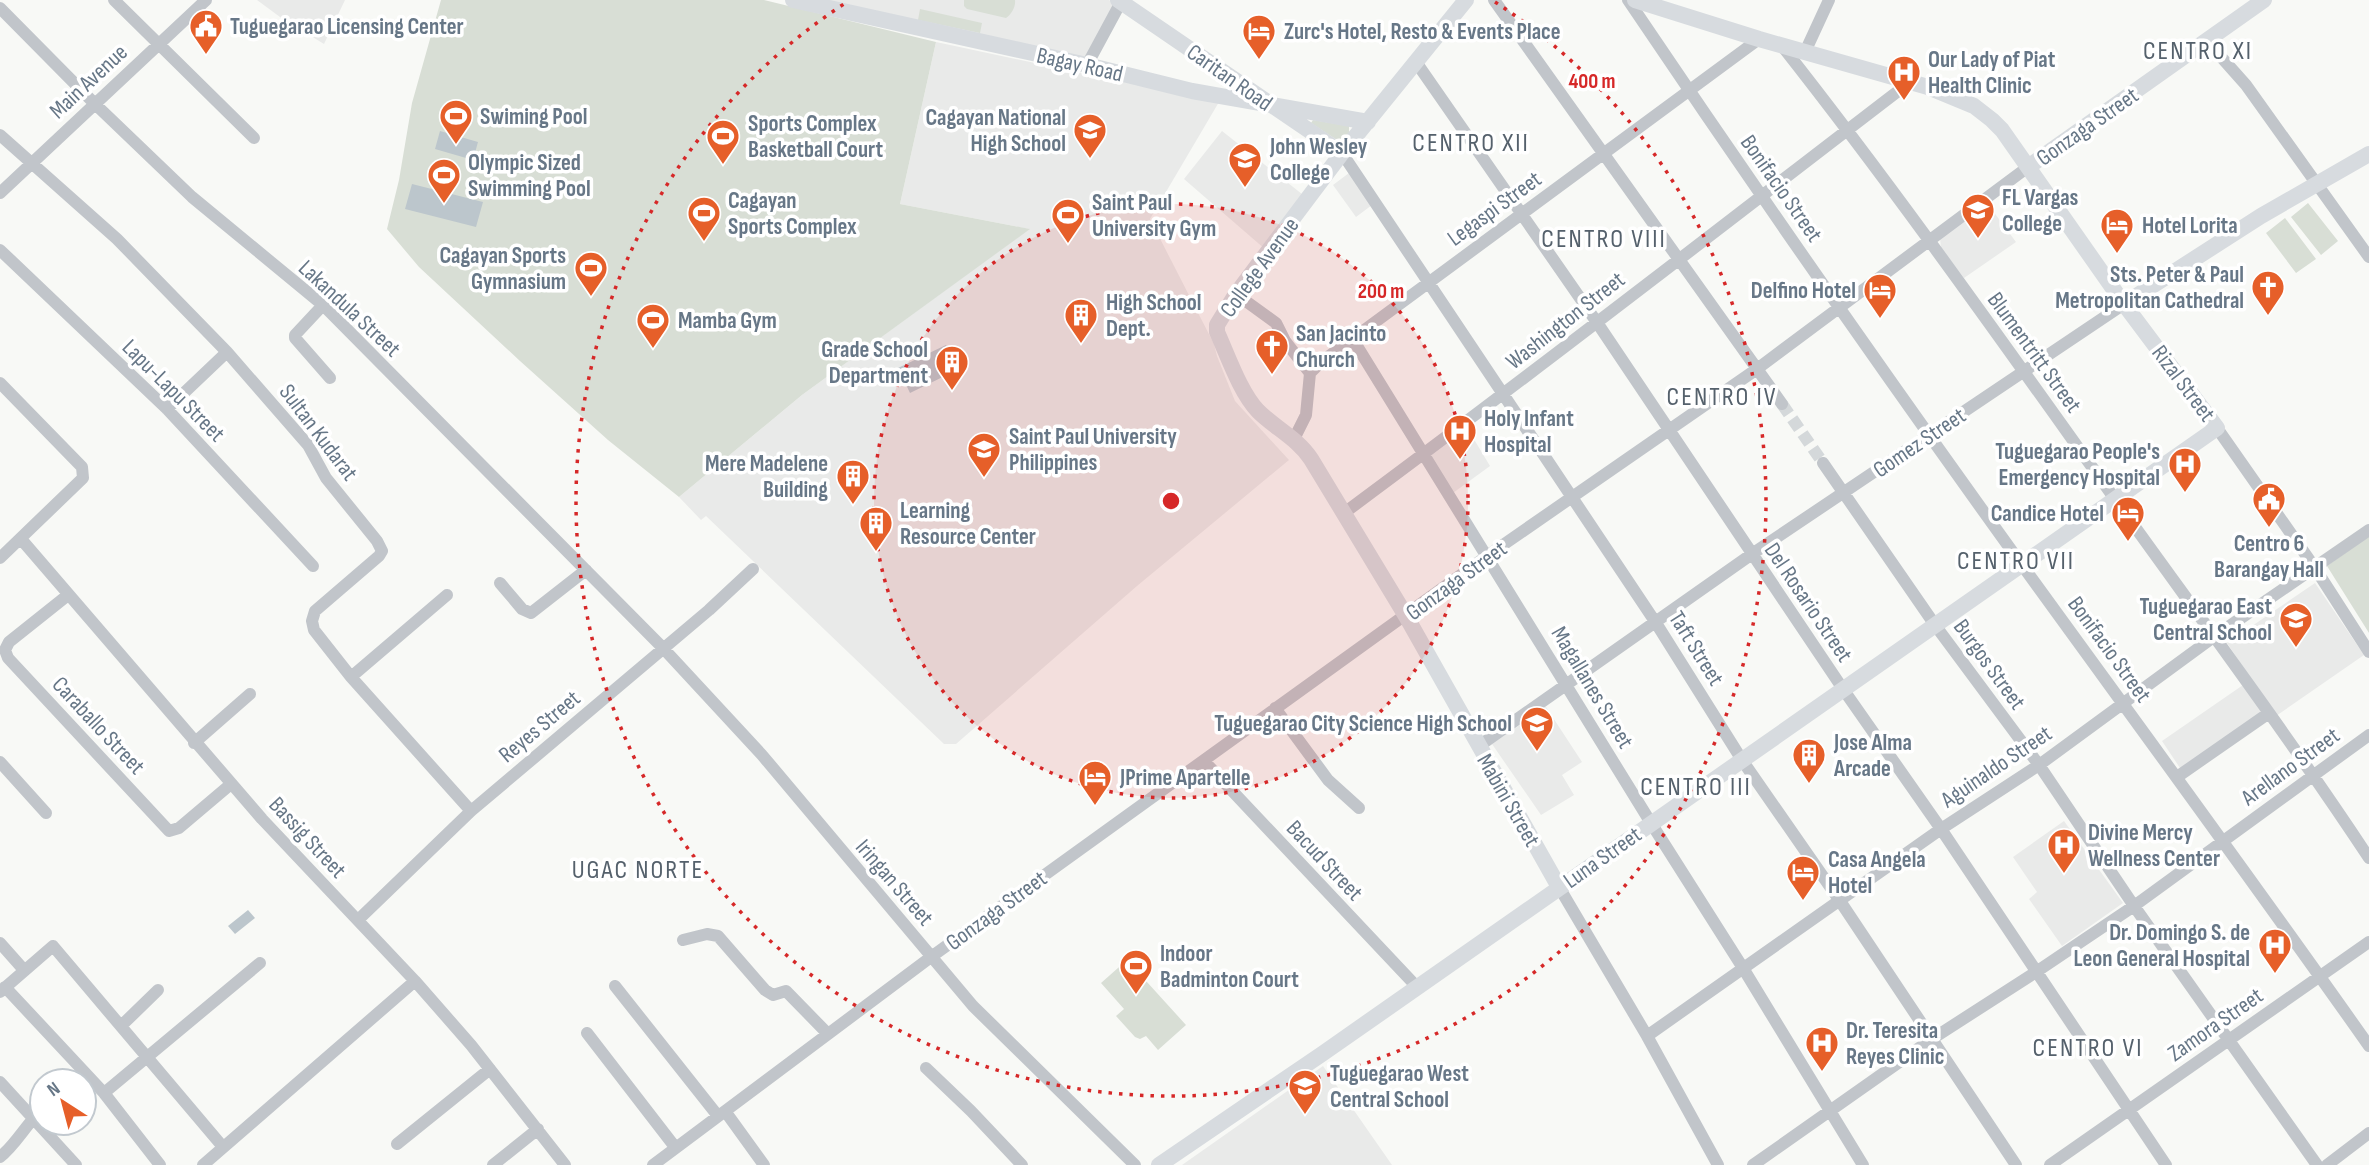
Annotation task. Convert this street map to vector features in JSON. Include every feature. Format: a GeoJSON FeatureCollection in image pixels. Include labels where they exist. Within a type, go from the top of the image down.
{"type":"FeatureCollection","features":[{"type":"Feature","properties":{"kind":"main road","name":"Bagay Road"},"geometry":{"type":"LineString","coordinates":[[793,0],[1192,90],[1368,122]]}},
{"type":"Feature","properties":{"kind":"main road","name":"College Avenue"},"geometry":{"type":"LineString","coordinates":[[1294,439],[1250,401],[1217,332],[1217,325],[1236,294],[1342,153],[1466,0]]}},
{"type":"Feature","properties":{"kind":"main road","name":"Rizal Street"},"geometry":{"type":"LineString","coordinates":[[1635,0],[1910,82],[1963,100],[1982,111],[2002,130],[2124,304],[2217,428]]}},
{"type":"Feature","properties":{"kind":"main road","name":"Gonzaga Street"},"geometry":{"type":"LineString","coordinates":[[2028,167],[2264,0]]}},
{"type":"Feature","properties":{"kind":"main road","name":"Caritan Road"},"geometry":{"type":"LineString","coordinates":[[1120,1],[1342,153]]}},
{"type":"Feature","properties":{"kind":"main road","name":"Gomez Street"},"geometry":{"type":"LineString","coordinates":[[2124,304],[2250,223],[2369,154]]}},
{"type":"Feature","properties":{"kind":"main road","name":"Luna Street"},"geometry":{"type":"LineString","coordinates":[[1159,1165],[2217,428]]}},
{"type":"Feature","properties":{"kind":"main road","name":"Mabini Street"},"geometry":{"type":"LineString","coordinates":[[1294,439],[1311,459],[1406,616],[1559,887]]}},
{"type":"Feature","properties":{"kind":"street"},"geometry":{"type":"LineString","coordinates":[[114,0],[254,138]]}},
{"type":"Feature","properties":{"kind":"street","name":"Main Avenue"},"geometry":{"type":"LineString","coordinates":[[0,194],[206,0]]}},
{"type":"Feature","properties":{"kind":"street"},"geometry":{"type":"LineString","coordinates":[[1494,0],[1782,404]]}},
{"type":"Feature","properties":{"kind":"street","name":"Bonifacio Street"},"geometry":{"type":"LineString","coordinates":[[1628,0],[1840,308],[2022,564],[2224,840],[2369,1046]]}},
{"type":"Feature","properties":{"kind":"street"},"geometry":{"type":"LineString","coordinates":[[1805,52],[1829,0]]}},
{"type":"Feature","properties":{"kind":"street"},"geometry":{"type":"LineString","coordinates":[[1087,65],[1120,1]]}},
{"type":"Feature","properties":{"kind":"street","name":"Lakandula Street"},"geometry":{"type":"LineString","coordinates":[[0,8],[192,197],[323,305],[663,648]]}},
{"type":"Feature","properties":{"kind":"street","name":"Legaspi Street"},"geometry":{"type":"LineString","coordinates":[[1310,373],[1427,282],[1759,39]]}},
{"type":"Feature","properties":{"kind":"street"},"geometry":{"type":"LineString","coordinates":[[2204,44],[2234,71],[2369,257]]}},
{"type":"Feature","properties":{"kind":"street","name":"Blumentritt Street"},"geometry":{"type":"LineString","coordinates":[[1782,46],[1848,130],[2024,371],[2313,774],[2369,858]]}},
{"type":"Feature","properties":{"kind":"street","name":"Del Rosario Street"},"geometry":{"type":"LineString","coordinates":[[1416,62],[1596,321],[2166,1165]]}},
{"type":"Feature","properties":{"kind":"street","name":"Washington Street"},"geometry":{"type":"LineString","coordinates":[[1344,513],[1503,396],[1596,321],[1910,82]]}},
{"type":"Feature","properties":{"kind":"street","name":"Sultan Kudarat"},"geometry":{"type":"LineString","coordinates":[[0,135],[117,239],[227,352],[308,445],[326,478],[381,547],[379,556],[315,611],[312,621],[314,630],[351,677],[471,811]]}},
{"type":"Feature","properties":{"kind":"street","name":"Taft Street"},"geometry":{"type":"LineString","coordinates":[[1342,153],[1656,623],[1742,760],[1840,901],[2016,1165]]}},
{"type":"Feature","properties":{"kind":"street","name":"Gonzaga Street"},"geometry":{"type":"LineString","coordinates":[[653,1165],[931,957],[1487,556],[1757,369],[2028,167]]}},
{"type":"Feature","properties":{"kind":"street","name":"Lapu-Lapu Street"},"geometry":{"type":"LineString","coordinates":[[0,250],[167,409],[313,566]]}},
{"type":"Feature","properties":{"kind":"street"},"geometry":{"type":"LineString","coordinates":[[1236,294],[1276,323],[1285,341],[1310,373],[1306,415],[1294,439]]}},
{"type":"Feature","properties":{"kind":"street","name":"Gomez Street"},"geometry":{"type":"LineString","coordinates":[[1479,746],[1752,554],[2124,304]]}},
{"type":"Feature","properties":{"kind":"street"},"geometry":{"type":"LineString","coordinates":[[323,305],[295,338],[330,378]]}},
{"type":"Feature","properties":{"kind":"street","name":"Magallanes Street"},"geometry":{"type":"LineString","coordinates":[[1352,338],[1863,1165]]}},
{"type":"Feature","properties":{"kind":"street"},"geometry":{"type":"LineString","coordinates":[[167,409],[227,352]]}},
{"type":"Feature","properties":{"kind":"street"},"geometry":{"type":"LineString","coordinates":[[0,383],[82,467],[83,478],[0,558]]}},
{"type":"Feature","properties":{"kind":"street","name":"Rizal Street"},"geometry":{"type":"LineString","coordinates":[[2217,428],[2368,647]]}},
{"type":"Feature","properties":{"kind":"street","name":"Burgos Street"},"geometry":{"type":"LineString","coordinates":[[1823,463],[1935,625],[2039,765],[2317,1165]]}},
{"type":"Feature","properties":{"kind":"street","name":"Aguinaldo Street"},"geometry":{"type":"LineString","coordinates":[[1647,1036],[1941,829],[2039,765],[2215,636],[2369,530]]}},
{"type":"Feature","properties":{"kind":"street","name":"Bassig Street"},"geometry":{"type":"LineString","coordinates":[[21,539],[230,784],[415,981],[490,1069],[565,1165]]}},
{"type":"Feature","properties":{"kind":"street","name":"Reyes Street"},"geometry":{"type":"LineString","coordinates":[[358,920],[471,811],[753,569]]}},
{"type":"Feature","properties":{"kind":"street"},"geometry":{"type":"LineString","coordinates":[[500,583],[522,609],[531,613],[586,570]]}},
{"type":"Feature","properties":{"kind":"street"},"geometry":{"type":"LineString","coordinates":[[351,677],[447,594]]}},
{"type":"Feature","properties":{"kind":"street","name":"Caraballo Street"},"geometry":{"type":"LineString","coordinates":[[68,595],[9,642],[5,650],[8,658],[169,831],[179,828],[230,784]]}},
{"type":"Feature","properties":{"kind":"street","name":"Iringan Street"},"geometry":{"type":"LineString","coordinates":[[663,648],[762,755],[973,1006],[1135,1165]]}},
{"type":"Feature","properties":{"kind":"street"},"geometry":{"type":"LineString","coordinates":[[194,743],[250,694]]}},
{"type":"Feature","properties":{"kind":"street"},"geometry":{"type":"LineString","coordinates":[[1275,708],[1328,780],[1359,808]]}},
{"type":"Feature","properties":{"kind":"street"},"geometry":{"type":"LineString","coordinates":[[2178,777],[2269,713]]}},
{"type":"Feature","properties":{"kind":"street","name":"Arellano Street"},"geometry":{"type":"LineString","coordinates":[[1753,1165],[1932,1039],[2134,905],[2369,735]]}},
{"type":"Feature","properties":{"kind":"street","name":"Bacud Street"},"geometry":{"type":"LineString","coordinates":[[1204,761],[1417,987]]}},
{"type":"Feature","properties":{"kind":"street"},"geometry":{"type":"LineString","coordinates":[[0,762],[46,813]]}},
{"type":"Feature","properties":{"kind":"street","name":"Mabini Street"},"geometry":{"type":"LineString","coordinates":[[1559,887],[1647,1036],[1718,1165]]}},
{"type":"Feature","properties":{"kind":"street"},"geometry":{"type":"LineString","coordinates":[[683,940],[707,934],[718,936],[765,990],[773,995],[786,990],[828,1034]]}},
{"type":"Feature","properties":{"kind":"street","name":"Zamora Street"},"geometry":{"type":"LineString","coordinates":[[2050,1165],[2369,942]]}},
{"type":"Feature","properties":{"kind":"street"},"geometry":{"type":"LineString","coordinates":[[0,943],[24,970]]}},
{"type":"Feature","properties":{"kind":"street"},"geometry":{"type":"LineString","coordinates":[[160,1165],[104,1093],[2,990],[53,946],[223,1147]]}},
{"type":"Feature","properties":{"kind":"street"},"geometry":{"type":"LineString","coordinates":[[104,1093],[260,963]]}},
{"type":"Feature","properties":{"kind":"street"},"geometry":{"type":"LineString","coordinates":[[203,1165],[415,981]]}},
{"type":"Feature","properties":{"kind":"street"},"geometry":{"type":"LineString","coordinates":[[615,986],[764,1165]]}},
{"type":"Feature","properties":{"kind":"street"},"geometry":{"type":"LineString","coordinates":[[121,1026],[158,990]]}},
{"type":"Feature","properties":{"kind":"street"},"geometry":{"type":"LineString","coordinates":[[587,1033],[675,1147]]}},
{"type":"Feature","properties":{"kind":"street"},"geometry":{"type":"LineString","coordinates":[[926,1068],[1022,1165]]}},
{"type":"Feature","properties":{"kind":"street"},"geometry":{"type":"LineString","coordinates":[[397,1144],[490,1069]]}},
{"type":"Feature","properties":{"kind":"street"},"geometry":{"type":"LineString","coordinates":[[0,1082],[28,1112]]}},
{"type":"Feature","properties":{"kind":"street"},"geometry":{"type":"LineString","coordinates":[[0,1157],[28,1125]]}},
{"type":"Feature","properties":{"kind":"street"},"geometry":{"type":"LineString","coordinates":[[493,1165],[538,1129]]}},
{"type":"Feature","properties":{"kind":"street"},"geometry":{"type":"LineString","coordinates":[[2327,1165],[2369,1133]]}},
{"type":"Feature","properties":{"kind":"street"},"geometry":{"type":"LineString","coordinates":[[51,1137],[76,1165]]}},
{"type":"Feature","properties":{"kind":"shaded area"},"geometry":{"type":"Polygon","coordinates":[[[257,0],[345,0],[324,44],[257,0]]]}},
{"type":"Feature","properties":{"kind":"shaded area","name":"Cagayan Sports Complex"},"geometry":{"type":"Polygon","coordinates":[[[441,0],[764,0],[936,42],[900,204],[1030,229],[802,395],[679,497],[608,440],[520,361],[419,267],[387,229],[399,180],[412,103],[441,0]]]}},
{"type":"Feature","properties":{"kind":"shaded area"},"geometry":{"type":"Polygon","coordinates":[[[815,0],[1109,0],[1115,4],[1084,61],[815,0]]]}},
{"type":"Feature","properties":{"kind":"shaded area"},"geometry":{"type":"Polygon","coordinates":[[[964,0],[1015,0],[1015,3],[1006,18],[967,9],[964,0]]]}},
{"type":"Feature","properties":{"kind":"shaded area"},"geometry":{"type":"Polygon","coordinates":[[[920,9],[982,23],[980,33],[918,20],[920,9]]]}},
{"type":"Feature","properties":{"kind":"shaded area","name":"Saint Paul University Philippines"},"geometry":{"type":"Polygon","coordinates":[[[936,42],[1219,102],[1150,219],[1214,344],[1235,401],[1289,460],[1137,586],[956,744],[944,744],[706,516],[701,520],[679,497],[802,395],[1029,229],[900,204],[936,42]]]}},
{"type":"Feature","properties":{"kind":"shaded area"},"geometry":{"type":"Polygon","coordinates":[[[1313,120],[1349,126],[1349,134],[1344,139],[1337,140],[1311,123],[1313,120]]]}},
{"type":"Feature","properties":{"kind":"shaded area","name":"Swiming Pool"},"geometry":{"type":"Polygon","coordinates":[[[440,131],[478,142],[473,160],[435,149],[440,131]]]}},
{"type":"Feature","properties":{"kind":"shaded area","name":"John Wesley College"},"geometry":{"type":"Polygon","coordinates":[[[1222,131],[1307,198],[1266,250],[1184,179],[1222,131]]]}},
{"type":"Feature","properties":{"kind":"shaded area"},"geometry":{"type":"Polygon","coordinates":[[[1349,173],[1372,205],[1356,217],[1333,185],[1349,173]]]}},
{"type":"Feature","properties":{"kind":"shaded area","name":"Olympic Sized Swimming Pool"},"geometry":{"type":"Polygon","coordinates":[[[412,184],[483,202],[476,227],[405,209],[412,184]]]}},
{"type":"Feature","properties":{"kind":"shaded area","name":"FL Vargas College"},"geometry":{"type":"Polygon","coordinates":[[[1987,203],[2016,242],[1964,278],[1941,248],[1940,238],[1987,203]]]}},
{"type":"Feature","properties":{"kind":"shaded area"},"geometry":{"type":"Polygon","coordinates":[[[2308,203],[2338,241],[2321,255],[2291,217],[2308,203]]]}},
{"type":"Feature","properties":{"kind":"shaded area"},"geometry":{"type":"Polygon","coordinates":[[[2285,218],[2316,259],[2296,273],[2266,233],[2285,218]]]}},
{"type":"Feature","properties":{"kind":"shaded area"},"geometry":{"type":"Polygon","coordinates":[[[946,345],[957,370],[910,393],[898,368],[946,345]]]}},
{"type":"Feature","properties":{"kind":"shaded area","name":"Holy Infant Hospital"},"geometry":{"type":"Polygon","coordinates":[[[1466,426],[1490,466],[1453,493],[1429,456],[1466,426]]]}},
{"type":"Feature","properties":{"kind":"shaded area"},"geometry":{"type":"Polygon","coordinates":[[[2369,536],[2369,633],[2327,566],[2369,536]]]}},
{"type":"Feature","properties":{"kind":"shaded area","name":"Tuguegarao East Central School"},"geometry":{"type":"Polygon","coordinates":[[[2315,583],[2364,655],[2276,716],[2227,643],[2315,583]]]}},
{"type":"Feature","properties":{"kind":"shaded area"},"geometry":{"type":"Polygon","coordinates":[[[2243,685],[2264,714],[2182,771],[2162,741],[2243,685]]]}},
{"type":"Feature","properties":{"kind":"shaded area","name":"Tuguegarao City Science High School"},"geometry":{"type":"Polygon","coordinates":[[[1546,707],[1582,762],[1562,775],[1574,795],[1541,815],[1492,744],[1546,707]]]}},
{"type":"Feature","properties":{"kind":"shaded area","name":"Divine Mercy Wellness Center"},"geometry":{"type":"Polygon","coordinates":[[[2064,821],[2123,903],[2062,946],[2029,899],[2037,892],[2013,857],[2064,821]]]}},
{"type":"Feature","properties":{"kind":"shaded area"},"geometry":{"type":"Polygon","coordinates":[[[248,910],[255,918],[235,934],[228,926],[248,910]]]}},
{"type":"Feature","properties":{"kind":"shaded area","name":"Indoor Badminton Court"},"geometry":{"type":"Polygon","coordinates":[[[1127,960],[1186,1025],[1158,1050],[1146,1036],[1140,1039],[1135,1037],[1116,1016],[1124,1009],[1101,983],[1127,960]]]}},
{"type":"Feature","properties":{"kind":"shaded area","name":"Tuguegarao West Central School"},"geometry":{"type":"Polygon","coordinates":[[[1323,1066],[1392,1165],[1182,1165],[1323,1066]]]}},
{"type":"Feature","properties":{"kind":"tunnel"},"geometry":{"type":"LineString","coordinates":[[1782,404],[1823,463]]}},
{"type":"Feature","properties":{"kind":"place","name":"Tuguegarao Licensing Center"},"geometry":{"type":"Point","coordinates":[206,56]}},
{"type":"Feature","properties":{"kind":"place","name":"Zurc's Hotel, Resto & Events Place"},"geometry":{"type":"Point","coordinates":[1259,61]}},
{"type":"Feature","properties":{"kind":"place","name":"Our Lady of Piat Health Clinic"},"geometry":{"type":"Point","coordinates":[1904,102]}},
{"type":"Feature","properties":{"kind":"place","name":"Swiming Pool"},"geometry":{"type":"Point","coordinates":[456,146]}},
{"type":"Feature","properties":{"kind":"place","name":"Cagayan National High School"},"geometry":{"type":"Point","coordinates":[1090,160]}},
{"type":"Feature","properties":{"kind":"place","name":"Sports Complex Basketball Court"},"geometry":{"type":"Point","coordinates":[723,166]}},
{"type":"Feature","properties":{"kind":"place","name":"John Wesley College"},"geometry":{"type":"Point","coordinates":[1245,189]}},
{"type":"Feature","properties":{"kind":"place","name":"Olympic Sized Swimming Pool"},"geometry":{"type":"Point","coordinates":[444,205]}},
{"type":"Feature","properties":{"kind":"place","name":"FL Vargas College"},"geometry":{"type":"Point","coordinates":[1978,240]}},
{"type":"Feature","properties":{"kind":"place","name":"Cagayan Sports Complex"},"geometry":{"type":"Point","coordinates":[704,243]}},
{"type":"Feature","properties":{"kind":"place","name":"Saint Paul University Gym"},"geometry":{"type":"Point","coordinates":[1068,245]}},
{"type":"Feature","properties":{"kind":"place","name":"Hotel Lorita"},"geometry":{"type":"Point","coordinates":[2117,255]}},
{"type":"Feature","properties":{"kind":"place","name":"Cagayan Sports Gymnasium"},"geometry":{"type":"Point","coordinates":[591,298]}},
{"type":"Feature","properties":{"kind":"place","name":"Sts. Peter & Paul Metropolitan Cathedral"},"geometry":{"type":"Point","coordinates":[2268,317]}},
{"type":"Feature","properties":{"kind":"place","name":"Delfino Hotel"},"geometry":{"type":"Point","coordinates":[1880,320]}},
{"type":"Feature","properties":{"kind":"place","name":"High School Dept."},"geometry":{"type":"Point","coordinates":[1081,345]}},
{"type":"Feature","properties":{"kind":"place","name":"Mamba Gym"},"geometry":{"type":"Point","coordinates":[653,350]}},
{"type":"Feature","properties":{"kind":"place","name":"San Jacinto Church"},"geometry":{"type":"Point","coordinates":[1272,376]}},
{"type":"Feature","properties":{"kind":"place","name":"Grade School Department"},"geometry":{"type":"Point","coordinates":[952,392]}},
{"type":"Feature","properties":{"kind":"place","name":"Holy Infant Hospital"},"geometry":{"type":"Point","coordinates":[1460,461]}},
{"type":"Feature","properties":{"kind":"place","name":"Saint Paul University Philippines"},"geometry":{"type":"Point","coordinates":[984,479]}},
{"type":"Feature","properties":{"kind":"place","name":"Tuguegarao People's Emergency Hospital"},"geometry":{"type":"Point","coordinates":[2185,494]}},
{"type":"Feature","properties":{"kind":"place","name":"Mere Madelene Building"},"geometry":{"type":"Point","coordinates":[853,506]}},
{"type":"Feature","properties":{"kind":"place","name":"Centro 6 Barangay Hall"},"geometry":{"type":"Point","coordinates":[2269,529]}},
{"type":"Feature","properties":{"kind":"place","name":"Candice Hotel"},"geometry":{"type":"Point","coordinates":[2128,543]}},
{"type":"Feature","properties":{"kind":"place","name":"Learning Resource Center"},"geometry":{"type":"Point","coordinates":[876,553]}},
{"type":"Feature","properties":{"kind":"place","name":"Tuguegarao East Central School"},"geometry":{"type":"Point","coordinates":[2296,649]}},
{"type":"Feature","properties":{"kind":"place","name":"Tuguegarao City Science High School"},"geometry":{"type":"Point","coordinates":[1537,753]}},
{"type":"Feature","properties":{"kind":"place","name":"Jose Alma Arcade"},"geometry":{"type":"Point","coordinates":[1809,785]}},
{"type":"Feature","properties":{"kind":"place","name":"JPrime Apartelle"},"geometry":{"type":"Point","coordinates":[1095,807]}},
{"type":"Feature","properties":{"kind":"place","name":"Divine Mercy Wellness Center"},"geometry":{"type":"Point","coordinates":[2064,875]}},
{"type":"Feature","properties":{"kind":"place","name":"Casa Angela Hotel"},"geometry":{"type":"Point","coordinates":[1803,902]}},
{"type":"Feature","properties":{"kind":"place","name":"Dr. Domingo S. de Leon General Hospital"},"geometry":{"type":"Point","coordinates":[2275,975]}},
{"type":"Feature","properties":{"kind":"place","name":"Indoor Badminton Court"},"geometry":{"type":"Point","coordinates":[1136,996]}},
{"type":"Feature","properties":{"kind":"place","name":"Dr. Teresita Reyes Clinic"},"geometry":{"type":"Point","coordinates":[1822,1073]}},
{"type":"Feature","properties":{"kind":"place","name":"Tuguegarao West Central School"},"geometry":{"type":"Point","coordinates":[1305,1116]}},
{"type":"Feature","properties":{"kind":"district","name":"CENTRO XI"},"geometry":{"type":"Point","coordinates":[2198,50]}},
{"type":"Feature","properties":{"kind":"district","name":"CENTRO XII"},"geometry":{"type":"Point","coordinates":[1471,142]}},
{"type":"Feature","properties":{"kind":"district","name":"CENTRO VIII"},"geometry":{"type":"Point","coordinates":[1604,238]}},
{"type":"Feature","properties":{"kind":"district","name":"CENTRO IV"},"geometry":{"type":"Point","coordinates":[1722,396]}},
{"type":"Feature","properties":{"kind":"district","name":"CENTRO VII"},"geometry":{"type":"Point","coordinates":[2016,560]}},
{"type":"Feature","properties":{"kind":"district","name":"CENTRO III"},"geometry":{"type":"Point","coordinates":[1696,786]}},
{"type":"Feature","properties":{"kind":"district","name":"UGAC NORTE"},"geometry":{"type":"Point","coordinates":[638,869]}},
{"type":"Feature","properties":{"kind":"district","name":"CENTRO VI"},"geometry":{"type":"Point","coordinates":[2088,1047]}}]}
